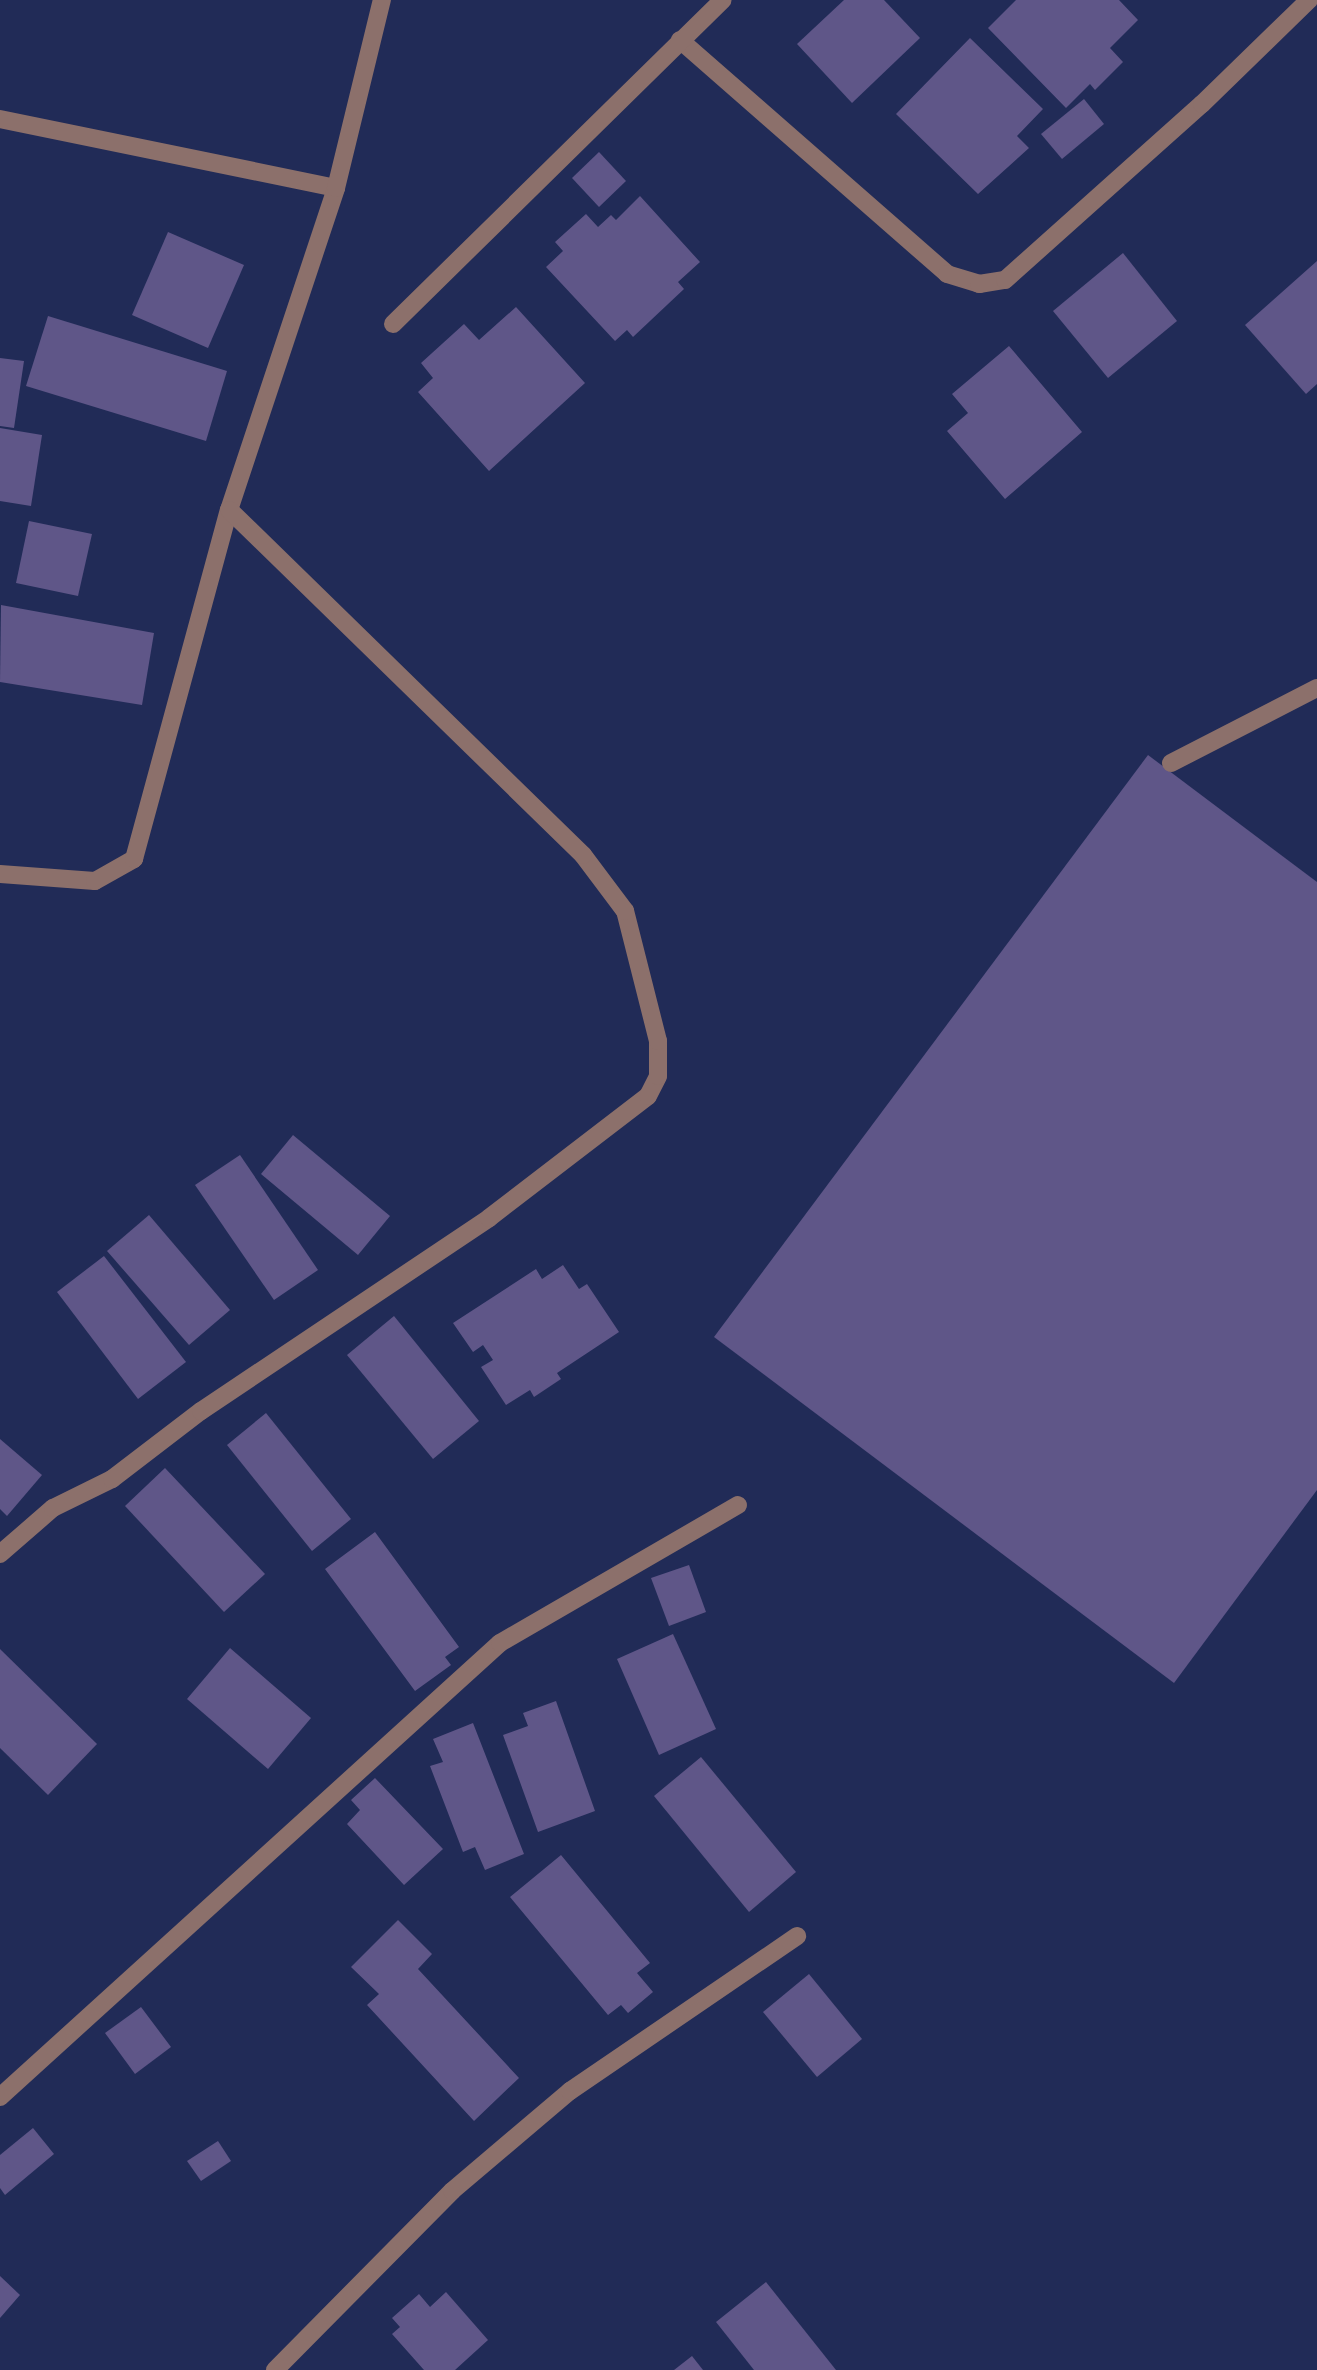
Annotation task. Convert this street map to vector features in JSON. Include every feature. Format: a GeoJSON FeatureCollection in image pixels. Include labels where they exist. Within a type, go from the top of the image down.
{"type":"FeatureCollection","features":[{"type":"Feature","properties":{"kind":"street"},"geometry":{"type":"LineString","coordinates":[[0,874],[95,881],[134,859],[229,510],[336,188],[382,0]]}},
{"type":"Feature","properties":{"kind":"street"},"geometry":{"type":"LineString","coordinates":[[393,324],[723,0]]}},
{"type":"Feature","properties":{"kind":"street"},"geometry":{"type":"LineString","coordinates":[[680,40],[947,274],[979,284],[1005,280],[1202,104],[1309,0]]}},
{"type":"Feature","properties":{"kind":"street"},"geometry":{"type":"LineString","coordinates":[[0,119],[336,188]]}},
{"type":"Feature","properties":{"kind":"street"},"geometry":{"type":"LineString","coordinates":[[0,1554],[53,1508],[112,1479],[201,1411],[489,1218],[648,1096],[658,1076],[658,1041],[625,911],[583,855],[229,510]]}},
{"type":"Feature","properties":{"kind":"street"},"geometry":{"type":"LineString","coordinates":[[1171,762],[1317,688]]}},
{"type":"Feature","properties":{"kind":"street"},"geometry":{"type":"LineString","coordinates":[[0,2097],[500,1643],[738,1505]]}},
{"type":"Feature","properties":{"kind":"street"},"geometry":{"type":"LineString","coordinates":[[275,2370],[452,2191],[570,2091],[797,1936]]}},
{"type":"Feature","properties":{"kind":"building"},"geometry":{"type":"Polygon","coordinates":[[[844,0],[884,0],[920,38],[852,103],[797,44],[844,0]]]}},
{"type":"Feature","properties":{"kind":"building"},"geometry":{"type":"Polygon","coordinates":[[[1016,0],[1119,0],[1138,20],[1110,48],[1123,62],[1095,90],[1090,84],[1066,108],[988,28],[1016,0]]]}},
{"type":"Feature","properties":{"kind":"building"},"geometry":{"type":"Polygon","coordinates":[[[970,38],[1043,109],[1017,136],[1029,148],[978,194],[896,114],[970,38]]]}},
{"type":"Feature","properties":{"kind":"building"},"geometry":{"type":"Polygon","coordinates":[[[1084,99],[1104,124],[1062,159],[1041,134],[1084,99]]]}},
{"type":"Feature","properties":{"kind":"building"},"geometry":{"type":"Polygon","coordinates":[[[599,152],[626,181],[599,207],[572,178],[599,152]]]}},
{"type":"Feature","properties":{"kind":"building"},"geometry":{"type":"Polygon","coordinates":[[[640,196],[700,262],[678,282],[684,289],[633,337],[627,330],[615,341],[546,267],[563,251],[555,242],[586,214],[598,227],[611,215],[616,220],[640,196]]]}},
{"type":"Feature","properties":{"kind":"building"},"geometry":{"type":"Polygon","coordinates":[[[168,232],[244,265],[208,348],[132,315],[168,232]]]}},
{"type":"Feature","properties":{"kind":"building"},"geometry":{"type":"Polygon","coordinates":[[[1123,253],[1177,321],[1108,378],[1053,311],[1123,253]]]}},
{"type":"Feature","properties":{"kind":"building"},"geometry":{"type":"Polygon","coordinates":[[[1317,261],[1317,384],[1306,394],[1245,325],[1317,261]]]}},
{"type":"Feature","properties":{"kind":"building"},"geometry":{"type":"Polygon","coordinates":[[[516,307],[585,383],[489,471],[418,392],[433,378],[421,363],[464,324],[479,340],[516,307]]]}},
{"type":"Feature","properties":{"kind":"building"},"geometry":{"type":"Polygon","coordinates":[[[48,316],[227,371],[206,441],[26,386],[48,316]]]}},
{"type":"Feature","properties":{"kind":"building"},"geometry":{"type":"Polygon","coordinates":[[[1009,346],[1082,432],[1005,499],[947,431],[968,413],[952,394],[1009,346]]]}},
{"type":"Feature","properties":{"kind":"building"},"geometry":{"type":"Polygon","coordinates":[[[0,358],[24,361],[14,428],[0,426],[0,358]]]}},
{"type":"Feature","properties":{"kind":"building"},"geometry":{"type":"Polygon","coordinates":[[[0,428],[42,435],[31,506],[0,501],[0,428]]]}},
{"type":"Feature","properties":{"kind":"building"},"geometry":{"type":"Polygon","coordinates":[[[29,521],[92,534],[78,596],[16,583],[29,521]]]}},
{"type":"Feature","properties":{"kind":"building"},"geometry":{"type":"Polygon","coordinates":[[[1,605],[154,633],[142,705],[0,682],[1,605]]]}},
{"type":"Feature","properties":{"kind":"building"},"geometry":{"type":"Polygon","coordinates":[[[1148,755],[1317,882],[1317,1490],[1174,1683],[714,1337],[1148,755]]]}},
{"type":"Feature","properties":{"kind":"building"},"geometry":{"type":"Polygon","coordinates":[[[293,1135],[390,1216],[358,1255],[261,1174],[293,1135]]]}},
{"type":"Feature","properties":{"kind":"building"},"geometry":{"type":"Polygon","coordinates":[[[240,1155],[318,1270],[274,1300],[195,1185],[240,1155]]]}},
{"type":"Feature","properties":{"kind":"building"},"geometry":{"type":"Polygon","coordinates":[[[149,1215],[230,1310],[189,1345],[107,1251],[149,1215]]]}},
{"type":"Feature","properties":{"kind":"building"},"geometry":{"type":"Polygon","coordinates":[[[104,1256],[186,1362],[138,1399],[57,1292],[104,1256]]]}},
{"type":"Feature","properties":{"kind":"building"},"geometry":{"type":"Polygon","coordinates":[[[563,1265],[579,1289],[587,1284],[619,1332],[557,1373],[561,1379],[534,1397],[530,1390],[506,1405],[481,1367],[493,1360],[483,1345],[473,1352],[453,1323],[536,1269],[542,1279],[563,1265]]]}},
{"type":"Feature","properties":{"kind":"building"},"geometry":{"type":"Polygon","coordinates":[[[394,1316],[479,1421],[433,1459],[347,1355],[394,1316]]]}},
{"type":"Feature","properties":{"kind":"building"},"geometry":{"type":"Polygon","coordinates":[[[266,1413],[351,1519],[312,1551],[227,1445],[266,1413]]]}},
{"type":"Feature","properties":{"kind":"building"},"geometry":{"type":"Polygon","coordinates":[[[0,1439],[42,1475],[7,1516],[0,1509],[0,1439]]]}},
{"type":"Feature","properties":{"kind":"building"},"geometry":{"type":"Polygon","coordinates":[[[165,1468],[265,1574],[224,1612],[125,1506],[165,1468]]]}},
{"type":"Feature","properties":{"kind":"building"},"geometry":{"type":"Polygon","coordinates":[[[375,1532],[459,1647],[445,1657],[451,1665],[415,1691],[325,1569],[375,1532]]]}},
{"type":"Feature","properties":{"kind":"building"},"geometry":{"type":"Polygon","coordinates":[[[689,1565],[706,1612],[669,1626],[651,1578],[689,1565]]]}},
{"type":"Feature","properties":{"kind":"building"},"geometry":{"type":"Polygon","coordinates":[[[673,1634],[716,1729],[659,1755],[617,1659],[673,1634]]]}},
{"type":"Feature","properties":{"kind":"building"},"geometry":{"type":"Polygon","coordinates":[[[230,1648],[311,1718],[268,1769],[187,1699],[230,1648]]]}},
{"type":"Feature","properties":{"kind":"building"},"geometry":{"type":"Polygon","coordinates":[[[0,1649],[97,1744],[48,1795],[0,1748],[0,1649]]]}},
{"type":"Feature","properties":{"kind":"building"},"geometry":{"type":"Polygon","coordinates":[[[556,1701],[595,1811],[538,1832],[503,1735],[528,1726],[523,1713],[556,1701]]]}},
{"type":"Feature","properties":{"kind":"building"},"geometry":{"type":"Polygon","coordinates":[[[473,1723],[524,1854],[485,1870],[475,1847],[463,1852],[430,1766],[443,1762],[433,1739],[473,1723]]]}},
{"type":"Feature","properties":{"kind":"building"},"geometry":{"type":"Polygon","coordinates":[[[701,1757],[796,1872],[749,1912],[654,1796],[701,1757]]]}},
{"type":"Feature","properties":{"kind":"building"},"geometry":{"type":"Polygon","coordinates":[[[375,1778],[443,1849],[404,1885],[347,1824],[360,1810],[351,1800],[375,1778]]]}},
{"type":"Feature","properties":{"kind":"building"},"geometry":{"type":"Polygon","coordinates":[[[561,1855],[650,1963],[637,1973],[653,1992],[628,2013],[621,2005],[608,2015],[510,1897],[561,1855]]]}},
{"type":"Feature","properties":{"kind":"building"},"geometry":{"type":"Polygon","coordinates":[[[398,1920],[432,1954],[418,1969],[519,2078],[474,2121],[367,2005],[379,1994],[351,1967],[398,1920]]]}},
{"type":"Feature","properties":{"kind":"building"},"geometry":{"type":"Polygon","coordinates":[[[809,1974],[862,2039],[817,2077],[763,2012],[809,1974]]]}},
{"type":"Feature","properties":{"kind":"building"},"geometry":{"type":"Polygon","coordinates":[[[141,2007],[171,2047],[135,2074],[105,2033],[141,2007]]]}},
{"type":"Feature","properties":{"kind":"building"},"geometry":{"type":"Polygon","coordinates":[[[33,2128],[54,2154],[5,2195],[0,2188],[0,2155],[33,2128]]]}},
{"type":"Feature","properties":{"kind":"building"},"geometry":{"type":"Polygon","coordinates":[[[218,2141],[231,2161],[201,2181],[187,2161],[218,2141]]]}},
{"type":"Feature","properties":{"kind":"building"},"geometry":{"type":"Polygon","coordinates":[[[0,2276],[20,2295],[0,2318],[0,2276]]]}},
{"type":"Feature","properties":{"kind":"building"},"geometry":{"type":"Polygon","coordinates":[[[766,2282],[836,2370],[754,2370],[716,2322],[766,2282]]]}},
{"type":"Feature","properties":{"kind":"building"},"geometry":{"type":"Polygon","coordinates":[[[446,2292],[488,2340],[455,2370],[424,2370],[392,2334],[400,2327],[392,2318],[419,2294],[430,2307],[446,2292]]]}},
{"type":"Feature","properties":{"kind":"building"},"geometry":{"type":"Polygon","coordinates":[[[692,2356],[703,2370],[674,2370],[692,2356]]]}}]}
